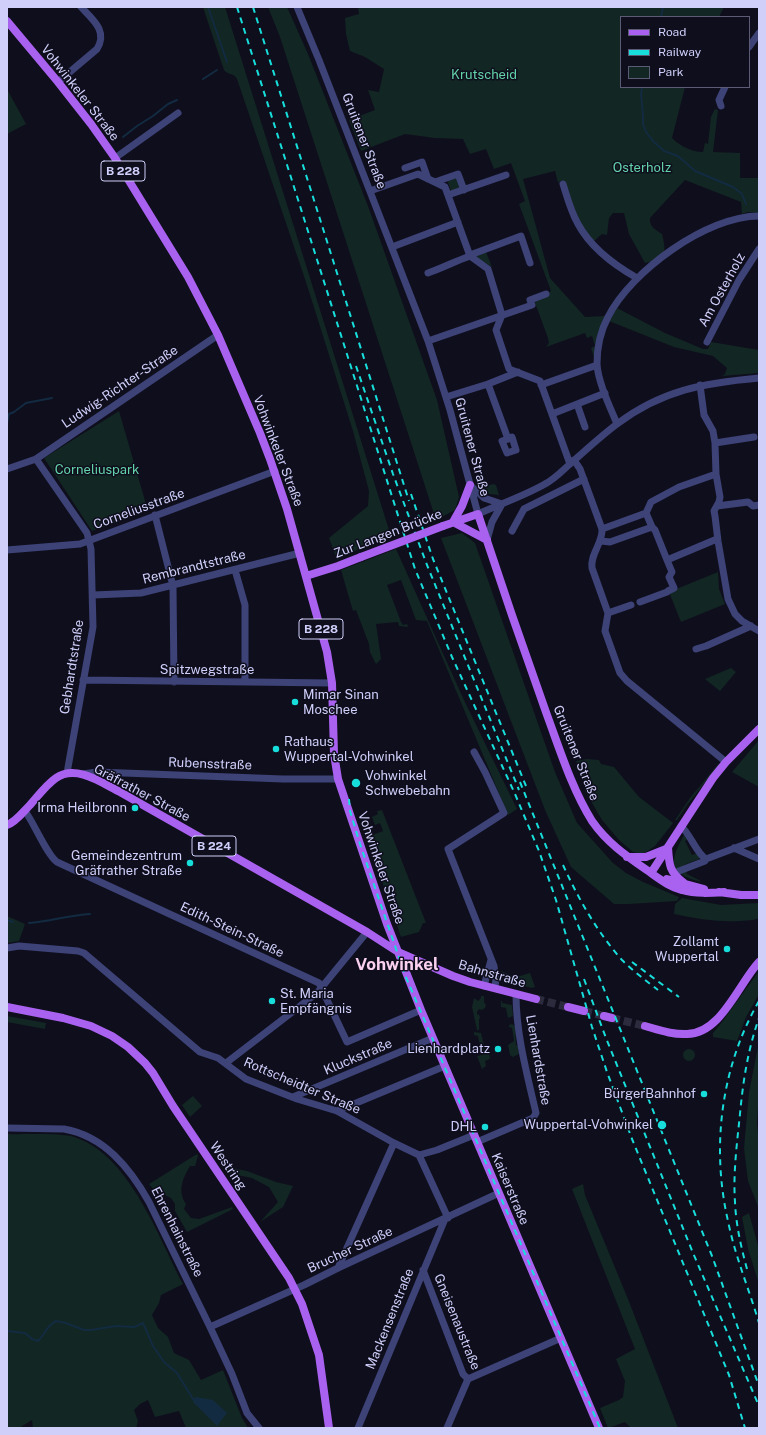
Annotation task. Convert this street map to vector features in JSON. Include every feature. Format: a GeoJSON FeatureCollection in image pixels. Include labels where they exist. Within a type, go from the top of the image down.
{"type":"FeatureCollection","features":[{"type":"Feature","properties":{"kind":"main road","name":"Vohwinkeler Straße"},"geometry":{"type":"LineString","coordinates":[[7,21],[91,124],[114,158],[188,277],[218,336],[275,471],[300,553],[327,652],[332,683],[334,754],[338,779],[398,952]]}},
{"type":"Feature","properties":{"kind":"main road"},"geometry":{"type":"LineString","coordinates":[[470,485],[462,506],[453,522],[486,540]]}},
{"type":"Feature","properties":{"kind":"main road","name":"Zur Langen Brücke"},"geometry":{"type":"LineString","coordinates":[[306,576],[338,566],[453,522],[478,514]]}},
{"type":"Feature","properties":{"kind":"main road","name":"Gruitener Straße"},"geometry":{"type":"LineString","coordinates":[[478,514],[522,646],[564,761],[580,799],[592,821],[607,839],[627,857],[666,884],[697,894],[724,892]]}},
{"type":"Feature","properties":{"kind":"main road"},"geometry":{"type":"LineString","coordinates":[[651,873],[713,778],[726,762],[759,729]]}},
{"type":"Feature","properties":{"kind":"main road"},"geometry":{"type":"LineString","coordinates":[[7,825],[25,811],[53,781],[67,773]]}},
{"type":"Feature","properties":{"kind":"main road","name":"Gräfrather Straße"},"geometry":{"type":"LineString","coordinates":[[67,773],[81,774],[120,792],[333,913],[398,952]]}},
{"type":"Feature","properties":{"kind":"main road"},"geometry":{"type":"LineString","coordinates":[[627,857],[646,857],[658,853],[668,847]]}},
{"type":"Feature","properties":{"kind":"main road"},"geometry":{"type":"LineString","coordinates":[[668,847],[669,866],[676,877],[687,885]]}},
{"type":"Feature","properties":{"kind":"main road","name":"Gruitener Straße"},"geometry":{"type":"LineString","coordinates":[[651,873],[670,881],[687,885],[741,895],[759,895]]}},
{"type":"Feature","properties":{"kind":"main road","name":"Bahnstraße"},"geometry":{"type":"LineString","coordinates":[[398,952],[453,976],[484,986],[536,999]]}},
{"type":"Feature","properties":{"kind":"main road","name":"Kaiserstraße"},"geometry":{"type":"LineString","coordinates":[[398,952],[421,1010],[599,1428]]}},
{"type":"Feature","properties":{"kind":"main road"},"geometry":{"type":"LineString","coordinates":[[645,1026],[680,1034],[694,1034],[704,1031],[720,1016],[759,962]]}},
{"type":"Feature","properties":{"kind":"main road","name":"Westring"},"geometry":{"type":"LineString","coordinates":[[7,1007],[62,1018],[91,1026],[112,1036],[137,1055],[153,1073],[282,1267],[295,1289],[316,1343],[322,1372],[329,1428]]}},
{"type":"Feature","properties":{"kind":"main road"},"geometry":{"type":"LineString","coordinates":[[568,1007],[584,1011]]}},
{"type":"Feature","properties":{"kind":"street"},"geometry":{"type":"LineString","coordinates":[[58,82],[97,48],[101,42],[102,35],[99,28],[81,7]]}},
{"type":"Feature","properties":{"kind":"street","name":"Gruitener Straße"},"geometry":{"type":"LineString","coordinates":[[297,7],[308,31],[428,341],[446,397],[478,514]]}},
{"type":"Feature","properties":{"kind":"street"},"geometry":{"type":"LineString","coordinates":[[750,46],[758,37]]}},
{"type":"Feature","properties":{"kind":"street"},"geometry":{"type":"LineString","coordinates":[[721,106],[719,100],[725,88]]}},
{"type":"Feature","properties":{"kind":"street"},"geometry":{"type":"LineString","coordinates":[[114,158],[178,113]]}},
{"type":"Feature","properties":{"kind":"street"},"geometry":{"type":"LineString","coordinates":[[405,168],[422,162],[432,181]]}},
{"type":"Feature","properties":{"kind":"street"},"geometry":{"type":"LineString","coordinates":[[370,191],[418,174],[445,187],[470,256],[488,269],[502,315],[496,330],[509,369],[540,381],[572,462],[580,469],[584,479],[602,529],[601,541],[591,563],[608,612],[605,631],[620,673],[627,681],[726,762]]}},
{"type":"Feature","properties":{"kind":"street"},"geometry":{"type":"LineString","coordinates":[[432,181],[458,174],[464,190]]}},
{"type":"Feature","properties":{"kind":"street"},"geometry":{"type":"LineString","coordinates":[[448,195],[506,176]]}},
{"type":"Feature","properties":{"kind":"street"},"geometry":{"type":"LineString","coordinates":[[563,184],[578,224],[591,242],[604,256],[621,269],[637,278]]}},
{"type":"Feature","properties":{"kind":"street"},"geometry":{"type":"LineString","coordinates":[[617,424],[605,393],[597,365],[602,334],[608,316],[637,278],[677,247],[707,230],[736,219],[747,216],[759,216]]}},
{"type":"Feature","properties":{"kind":"street"},"geometry":{"type":"LineString","coordinates":[[392,247],[458,222]]}},
{"type":"Feature","properties":{"kind":"street"},"geometry":{"type":"LineString","coordinates":[[428,273],[521,236],[530,263]]}},
{"type":"Feature","properties":{"kind":"street","name":"Am Osterholz"},"geometry":{"type":"LineString","coordinates":[[707,342],[739,280],[759,249]]}},
{"type":"Feature","properties":{"kind":"street"},"geometry":{"type":"LineString","coordinates":[[428,341],[532,305],[530,300],[546,294]]}},
{"type":"Feature","properties":{"kind":"street","name":"Ludwig-Richter-Straße"},"geometry":{"type":"LineString","coordinates":[[7,469],[36,459],[218,336]]}},
{"type":"Feature","properties":{"kind":"street"},"geometry":{"type":"LineString","coordinates":[[541,385],[597,365]]}},
{"type":"Feature","properties":{"kind":"street"},"geometry":{"type":"LineString","coordinates":[[446,397],[488,384],[518,372]]}},
{"type":"Feature","properties":{"kind":"street"},"geometry":{"type":"LineString","coordinates":[[478,514],[545,484],[617,424],[658,400],[678,391],[700,385],[715,382],[759,378]]}},
{"type":"Feature","properties":{"kind":"street"},"geometry":{"type":"LineString","coordinates":[[488,384],[508,439]]}},
{"type":"Feature","properties":{"kind":"street"},"geometry":{"type":"LineString","coordinates":[[700,385],[704,415],[713,431],[715,442],[716,474],[720,497],[714,511],[730,606],[738,618],[759,631]]}},
{"type":"Feature","properties":{"kind":"street"},"geometry":{"type":"LineString","coordinates":[[552,414],[605,393]]}},
{"type":"Feature","properties":{"kind":"street"},"geometry":{"type":"LineString","coordinates":[[577,404],[585,427]]}},
{"type":"Feature","properties":{"kind":"street"},"geometry":{"type":"LineString","coordinates":[[715,442],[754,437]]}},
{"type":"Feature","properties":{"kind":"street"},"geometry":{"type":"LineString","coordinates":[[36,459],[87,533],[89,540]]}},
{"type":"Feature","properties":{"kind":"street","name":"Corneliusstraße"},"geometry":{"type":"LineString","coordinates":[[7,550],[80,544],[275,471]]}},
{"type":"Feature","properties":{"kind":"street"},"geometry":{"type":"LineString","coordinates":[[640,602],[674,588],[669,577],[672,572],[655,530],[652,527],[646,513],[650,502],[680,487],[716,474]]}},
{"type":"Feature","properties":{"kind":"street"},"geometry":{"type":"LineString","coordinates":[[512,531],[524,509],[584,479]]}},
{"type":"Feature","properties":{"kind":"street"},"geometry":{"type":"LineString","coordinates":[[470,485],[484,498],[502,504]]}},
{"type":"Feature","properties":{"kind":"street"},"geometry":{"type":"LineString","coordinates":[[717,506],[748,502],[753,506],[759,505]]}},
{"type":"Feature","properties":{"kind":"street"},"geometry":{"type":"LineString","coordinates":[[486,540],[492,522],[502,504]]}},
{"type":"Feature","properties":{"kind":"street"},"geometry":{"type":"LineString","coordinates":[[602,529],[646,513]]}},
{"type":"Feature","properties":{"kind":"street"},"geometry":{"type":"LineString","coordinates":[[155,515],[173,586],[174,682]]}},
{"type":"Feature","properties":{"kind":"street"},"geometry":{"type":"LineString","coordinates":[[601,541],[610,542],[652,527]]}},
{"type":"Feature","properties":{"kind":"street"},"geometry":{"type":"LineString","coordinates":[[667,560],[718,539]]}},
{"type":"Feature","properties":{"kind":"street","name":"Gebhardtstraße"},"geometry":{"type":"LineString","coordinates":[[67,773],[93,627],[91,549],[89,540]]}},
{"type":"Feature","properties":{"kind":"street","name":"Rembrandtstraße"},"geometry":{"type":"LineString","coordinates":[[93,595],[141,593],[300,553]]}},
{"type":"Feature","properties":{"kind":"street"},"geometry":{"type":"LineString","coordinates":[[235,570],[245,605],[245,682]]}},
{"type":"Feature","properties":{"kind":"street"},"geometry":{"type":"LineString","coordinates":[[608,612],[631,605]]}},
{"type":"Feature","properties":{"kind":"street"},"geometry":{"type":"LineString","coordinates":[[696,649],[751,626]]}},
{"type":"Feature","properties":{"kind":"street","name":"Spitzwegstraße"},"geometry":{"type":"LineString","coordinates":[[83,680],[332,683]]}},
{"type":"Feature","properties":{"kind":"street"},"geometry":{"type":"LineString","coordinates":[[474,752],[504,813],[448,849],[496,973],[495,988]]}},
{"type":"Feature","properties":{"kind":"street","name":"Rubensstraße"},"geometry":{"type":"LineString","coordinates":[[81,774],[97,772],[283,779],[338,779]]}},
{"type":"Feature","properties":{"kind":"street","name":"Edith-Stein-Straße"},"geometry":{"type":"LineString","coordinates":[[25,811],[51,856],[57,862],[320,983],[321,987]]}},
{"type":"Feature","properties":{"kind":"street"},"geometry":{"type":"LineString","coordinates":[[681,826],[688,832],[702,856],[706,859]]}},
{"type":"Feature","properties":{"kind":"street"},"geometry":{"type":"LineString","coordinates":[[679,871],[759,839]]}},
{"type":"Feature","properties":{"kind":"street"},"geometry":{"type":"LineString","coordinates":[[734,848],[759,859]]}},
{"type":"Feature","properties":{"kind":"street"},"geometry":{"type":"LineString","coordinates":[[226,1064],[318,993],[321,987],[366,932]]}},
{"type":"Feature","properties":{"kind":"street","name":"Rottscheidter Straße"},"geometry":{"type":"LineString","coordinates":[[7,948],[19,946],[78,951],[84,953],[200,1052],[218,1058],[246,1078],[293,1097],[337,1111],[394,1143],[419,1155]]}},
{"type":"Feature","properties":{"kind":"street"},"geometry":{"type":"LineString","coordinates":[[484,986],[491,960]]}},
{"type":"Feature","properties":{"kind":"street"},"geometry":{"type":"LineString","coordinates":[[321,987],[347,1042],[421,1010]]}},
{"type":"Feature","properties":{"kind":"street","name":"Lienhardstraße"},"geometry":{"type":"LineString","coordinates":[[476,1138],[502,1131],[535,1116],[536,1113],[524,1059],[516,994]]}},
{"type":"Feature","properties":{"kind":"street","name":"Kluckstraße"},"geometry":{"type":"LineString","coordinates":[[293,1097],[433,1038]]}},
{"type":"Feature","properties":{"kind":"street"},"geometry":{"type":"LineString","coordinates":[[337,1111],[445,1066]]}},
{"type":"Feature","properties":{"kind":"street","name":"Ehrenhainstraße"},"geometry":{"type":"LineString","coordinates":[[7,1128],[64,1129],[79,1132],[108,1149],[124,1164],[142,1190],[210,1327],[232,1374],[247,1414],[259,1428]]}},
{"type":"Feature","properties":{"kind":"street"},"geometry":{"type":"LineString","coordinates":[[446,1219],[419,1155],[476,1138]]}},
{"type":"Feature","properties":{"kind":"street"},"geometry":{"type":"LineString","coordinates":[[338,1268],[394,1143]]}},
{"type":"Feature","properties":{"kind":"street","name":"Brucher Straße"},"geometry":{"type":"LineString","coordinates":[[210,1327],[446,1219],[499,1193]]}},
{"type":"Feature","properties":{"kind":"street","name":"Mackensenstraße"},"geometry":{"type":"LineString","coordinates":[[358,1428],[423,1270],[446,1219]]}},
{"type":"Feature","properties":{"kind":"street","name":"Gneisenaustraße"},"geometry":{"type":"LineString","coordinates":[[423,1270],[463,1374],[468,1380],[448,1428]]}},
{"type":"Feature","properties":{"kind":"street"},"geometry":{"type":"LineString","coordinates":[[468,1380],[561,1338]]}},
{"type":"Feature","properties":{"kind":"green space"},"geometry":{"type":"Polygon","coordinates":[[[203,7],[225,7],[390,533],[337,560],[329,538],[368,506],[369,491],[353,431],[306,282],[237,79],[224,70],[203,7]]]}},
{"type":"Feature","properties":{"kind":"green space"},"geometry":{"type":"Polygon","coordinates":[[[268,7],[287,7],[308,54],[368,206],[437,400],[459,497],[455,510],[436,520],[280,37],[268,7]]]}},
{"type":"Feature","properties":{"kind":"green space","name":"Krutscheid"},"geometry":{"type":"Polygon","coordinates":[[[358,7],[724,7],[720,16],[620,16],[620,88],[685,88],[672,138],[690,150],[703,152],[705,143],[708,144],[711,117],[715,109],[718,110],[713,152],[740,153],[740,178],[759,178],[759,213],[748,212],[742,214],[741,202],[685,180],[650,218],[651,224],[655,230],[662,234],[664,251],[661,257],[657,260],[645,263],[629,234],[624,213],[613,213],[609,218],[607,235],[602,234],[594,241],[581,225],[564,182],[560,181],[558,183],[555,171],[523,179],[550,278],[585,317],[605,316],[595,360],[591,348],[595,346],[592,336],[587,338],[585,333],[546,347],[549,343],[548,338],[534,300],[551,291],[519,204],[525,201],[511,163],[494,169],[486,149],[470,154],[463,139],[435,138],[405,134],[361,151],[349,120],[375,110],[368,90],[379,92],[384,69],[365,57],[350,51],[346,34],[345,18],[359,14],[358,7]]]}},
{"type":"Feature","properties":{"kind":"green space"},"geometry":{"type":"Polygon","coordinates":[[[7,89],[26,124],[7,134],[7,89]]]}},
{"type":"Feature","properties":{"kind":"green space"},"geometry":{"type":"Polygon","coordinates":[[[456,176],[461,188],[451,191],[447,179],[456,176]]]}},
{"type":"Feature","properties":{"kind":"green space"},"geometry":{"type":"Polygon","coordinates":[[[486,252],[492,267],[477,258],[476,255],[486,252]]]}},
{"type":"Feature","properties":{"kind":"green space"},"geometry":{"type":"Polygon","coordinates":[[[617,308],[665,333],[703,349],[708,349],[711,342],[759,350],[759,373],[722,376],[725,374],[727,368],[713,356],[674,347],[609,321],[617,308]]]}},
{"type":"Feature","properties":{"kind":"green space","name":"Corneliuspark"},"geometry":{"type":"Polygon","coordinates":[[[119,411],[148,511],[92,531],[44,458],[119,411]]]}},
{"type":"Feature","properties":{"kind":"green space"},"geometry":{"type":"Polygon","coordinates":[[[493,484],[496,485],[499,495],[489,494],[483,490],[484,487],[493,484]]]}},
{"type":"Feature","properties":{"kind":"green space"},"geometry":{"type":"Polygon","coordinates":[[[462,533],[475,543],[555,772],[577,823],[613,863],[626,873],[643,882],[679,897],[677,901],[614,904],[571,867],[545,810],[441,538],[462,533]]]}},
{"type":"Feature","properties":{"kind":"green space"},"geometry":{"type":"Polygon","coordinates":[[[396,549],[463,698],[517,809],[508,815],[427,621],[416,620],[401,580],[387,585],[401,622],[403,625],[407,624],[408,627],[399,626],[398,622],[376,624],[381,659],[376,664],[370,652],[369,644],[356,610],[353,611],[341,570],[396,549]]]}},
{"type":"Feature","properties":{"kind":"green space"},"geometry":{"type":"Polygon","coordinates":[[[718,572],[719,589],[725,604],[681,622],[669,592],[718,572]]]}},
{"type":"Feature","properties":{"kind":"green space"},"geometry":{"type":"Polygon","coordinates":[[[731,668],[736,672],[720,691],[705,679],[731,668]]]}},
{"type":"Feature","properties":{"kind":"green space"},"geometry":{"type":"Polygon","coordinates":[[[759,740],[759,787],[732,772],[759,740]]]}},
{"type":"Feature","properties":{"kind":"green space"},"geometry":{"type":"Polygon","coordinates":[[[587,759],[599,760],[601,764],[614,767],[639,797],[673,823],[655,846],[643,854],[633,852],[619,840],[602,820],[585,791],[583,778],[576,761],[587,759]]]}},
{"type":"Feature","properties":{"kind":"green space"},"geometry":{"type":"Polygon","coordinates":[[[719,763],[677,820],[675,820],[690,798],[719,763]]]}},
{"type":"Feature","properties":{"kind":"green space"},"geometry":{"type":"Polygon","coordinates":[[[382,810],[426,923],[423,923],[419,932],[401,937],[367,837],[383,831],[380,823],[375,825],[372,817],[378,814],[377,811],[382,810]]]}},
{"type":"Feature","properties":{"kind":"green space"},"geometry":{"type":"Polygon","coordinates":[[[685,833],[690,838],[685,841],[692,855],[697,853],[699,859],[684,865],[687,874],[701,882],[682,874],[677,870],[674,864],[676,851],[685,833]]]}},
{"type":"Feature","properties":{"kind":"green space"},"geometry":{"type":"Polygon","coordinates":[[[682,898],[721,905],[759,903],[759,918],[740,921],[715,921],[674,914],[675,904],[682,898]]]}},
{"type":"Feature","properties":{"kind":"green space"},"geometry":{"type":"Polygon","coordinates":[[[7,916],[25,924],[19,941],[7,943],[7,916]]]}},
{"type":"Feature","properties":{"kind":"green space"},"geometry":{"type":"Polygon","coordinates":[[[501,971],[510,975],[520,976],[530,973],[535,987],[532,988],[509,982],[501,971]]]}},
{"type":"Feature","properties":{"kind":"green space"},"geometry":{"type":"Polygon","coordinates":[[[759,971],[759,994],[746,1017],[737,1041],[713,1037],[713,1033],[759,971]]]}},
{"type":"Feature","properties":{"kind":"green space"},"geometry":{"type":"Polygon","coordinates":[[[481,996],[484,996],[484,1002],[486,1005],[485,1008],[482,1010],[479,1009],[477,1012],[477,1015],[479,1014],[480,1018],[479,1030],[477,1030],[472,1007],[474,998],[478,1001],[481,996]]]}},
{"type":"Feature","properties":{"kind":"green space"},"geometry":{"type":"Polygon","coordinates":[[[501,1001],[502,1003],[512,1005],[513,1016],[508,1018],[506,1008],[501,1007],[501,1001]]]}},
{"type":"Feature","properties":{"kind":"green space"},"geometry":{"type":"Polygon","coordinates":[[[7,1016],[46,1023],[45,1029],[7,1022],[7,1016]]]}},
{"type":"Feature","properties":{"kind":"green space"},"geometry":{"type":"Polygon","coordinates":[[[512,1024],[515,1026],[516,1045],[518,1046],[519,1054],[513,1057],[510,1055],[508,1045],[514,1041],[512,1028],[509,1027],[509,1025],[512,1024]]]}},
{"type":"Feature","properties":{"kind":"green space"},"geometry":{"type":"Polygon","coordinates":[[[474,1032],[481,1033],[485,1049],[489,1049],[490,1059],[485,1061],[486,1066],[482,1069],[477,1056],[482,1055],[478,1036],[474,1035],[474,1032]]]}},
{"type":"Feature","properties":{"kind":"green space"},"geometry":{"type":"Polygon","coordinates":[[[759,1042],[759,1094],[757,1124],[759,1141],[759,1209],[748,1181],[744,1148],[749,1092],[759,1042]]]}},
{"type":"Feature","properties":{"kind":"green space"},"geometry":{"type":"Polygon","coordinates":[[[687,1049],[691,1049],[695,1055],[691,1061],[687,1061],[683,1057],[683,1053],[687,1049]]]}},
{"type":"Feature","properties":{"kind":"green space"},"geometry":{"type":"Polygon","coordinates":[[[193,1096],[202,1106],[190,1117],[182,1105],[193,1096]]]}},
{"type":"Feature","properties":{"kind":"green space"},"geometry":{"type":"Polygon","coordinates":[[[7,1134],[53,1134],[77,1138],[96,1148],[113,1162],[128,1180],[153,1223],[183,1284],[161,1295],[159,1303],[152,1315],[158,1328],[168,1337],[174,1353],[189,1360],[201,1380],[223,1370],[242,1418],[248,1428],[186,1428],[179,1411],[155,1417],[148,1400],[140,1404],[134,1410],[138,1421],[136,1428],[33,1428],[32,1420],[19,1428],[7,1428],[7,1134]]]}},
{"type":"Feature","properties":{"kind":"green space"},"geometry":{"type":"Polygon","coordinates":[[[197,1154],[198,1156],[195,1166],[190,1166],[185,1175],[181,1189],[183,1199],[186,1204],[184,1209],[191,1218],[199,1219],[232,1207],[233,1209],[187,1232],[175,1211],[175,1204],[171,1198],[153,1189],[149,1184],[197,1154]]]}},
{"type":"Feature","properties":{"kind":"green space"},"geometry":{"type":"Polygon","coordinates":[[[223,1166],[247,1171],[276,1182],[293,1186],[283,1207],[260,1222],[278,1202],[269,1187],[252,1178],[227,1173],[223,1166]]]}},
{"type":"Feature","properties":{"kind":"green space"},"geometry":{"type":"Polygon","coordinates":[[[583,1184],[585,1195],[628,1299],[678,1428],[631,1428],[625,1422],[608,1428],[600,1408],[623,1397],[625,1381],[616,1359],[635,1349],[572,1189],[583,1184]]]}},
{"type":"Feature","properties":{"kind":"green space"},"geometry":{"type":"Polygon","coordinates":[[[749,1213],[759,1249],[759,1284],[748,1249],[742,1217],[749,1213]]]}},
{"type":"Feature","properties":{"kind":"water"},"geometry":{"type":"Polygon","coordinates":[[[196,1397],[213,1400],[227,1413],[217,1426],[193,1402],[193,1399],[196,1397]]]}},
{"type":"Feature","properties":{"kind":"waterway"},"geometry":{"type":"LineString","coordinates":[[208,7],[227,62]]}},
{"type":"Feature","properties":{"kind":"waterway"},"geometry":{"type":"LineString","coordinates":[[661,16],[663,7]]}},
{"type":"Feature","properties":{"kind":"waterway"},"geometry":{"type":"LineString","coordinates":[[203,79],[217,70]]}},
{"type":"Feature","properties":{"kind":"waterway"},"geometry":{"type":"LineString","coordinates":[[642,88],[643,124],[646,132],[653,141],[664,151],[678,156],[695,171],[733,187],[742,194],[746,204]]}},
{"type":"Feature","properties":{"kind":"waterway"},"geometry":{"type":"LineString","coordinates":[[123,137],[168,104],[177,100]]}},
{"type":"Feature","properties":{"kind":"waterway"},"geometry":{"type":"LineString","coordinates":[[7,423],[9,414],[26,403],[52,398]]}},
{"type":"Feature","properties":{"kind":"waterway"},"geometry":{"type":"LineString","coordinates":[[29,923],[90,914]]}},
{"type":"Feature","properties":{"kind":"waterway"},"geometry":{"type":"LineString","coordinates":[[7,920],[13,922]]}},
{"type":"Feature","properties":{"kind":"waterway"},"geometry":{"type":"LineString","coordinates":[[7,1331],[25,1333],[32,1339],[38,1341],[47,1328],[56,1321],[84,1330],[116,1326],[134,1327],[143,1323],[153,1346],[164,1362],[177,1373],[193,1399]]}},
{"type":"Feature","properties":{"kind":"tunnel"},"geometry":{"type":"LineString","coordinates":[[536,999],[568,1007]]}},
{"type":"Feature","properties":{"kind":"tunnel"},"geometry":{"type":"LineString","coordinates":[[584,1011],[604,1016]]}},
{"type":"Feature","properties":{"kind":"tunnel"},"geometry":{"type":"LineString","coordinates":[[612,1018],[645,1026]]}},
{"type":"Feature","properties":{"kind":"railway"},"geometry":{"type":"LineString","coordinates":[[237,7],[415,569],[452,657],[515,794],[539,851],[556,900],[592,1027],[607,1072],[632,1139],[729,1375],[745,1428]]}},
{"type":"Feature","properties":{"kind":"railway"},"geometry":{"type":"LineString","coordinates":[[253,7],[409,501]]}},
{"type":"Feature","properties":{"kind":"railway"},"geometry":{"type":"LineString","coordinates":[[356,366],[393,474],[427,565],[519,790]]}},
{"type":"Feature","properties":{"kind":"railway"},"geometry":{"type":"LineString","coordinates":[[411,494],[433,559],[526,786]]}},
{"type":"Feature","properties":{"kind":"railway"},"geometry":{"type":"LineString","coordinates":[[520,782],[712,1256],[759,1386]]}},
{"type":"Feature","properties":{"kind":"railway"},"geometry":{"type":"LineString","coordinates":[[349,799],[350,811],[360,844],[405,975],[600,1428]]}},
{"type":"Feature","properties":{"kind":"railway"},"geometry":{"type":"LineString","coordinates":[[563,865],[575,890],[604,938],[622,960],[658,990]]}},
{"type":"Feature","properties":{"kind":"railway"},"geometry":{"type":"LineString","coordinates":[[632,962],[679,997]]}},
{"type":"Feature","properties":{"kind":"railway"},"geometry":{"type":"LineString","coordinates":[[584,979],[606,1038],[693,1253],[759,1406]]}},
{"type":"Feature","properties":{"kind":"railway"},"geometry":{"type":"LineString","coordinates":[[759,1001],[746,1026],[728,1080],[720,1136],[720,1165],[728,1221],[738,1260],[759,1323]]}},
{"type":"Feature","properties":{"kind":"railway"},"geometry":{"type":"LineString","coordinates":[[747,1269],[736,1219],[735,1169],[744,1077],[759,1018]]}},
{"type":"Feature","properties":{"kind":"place","name":"Mimar Sinan Moschee"},"geometry":{"type":"Point","coordinates":[295,702]}},
{"type":"Feature","properties":{"kind":"place","name":"Rathaus Wuppertal-Vohwinkel"},"geometry":{"type":"Point","coordinates":[276,749]}},
{"type":"Feature","properties":{"kind":"place","name":"Vohwinkel Schwebebahn"},"geometry":{"type":"Point","coordinates":[356,783]}},
{"type":"Feature","properties":{"kind":"place","name":"Irma Heilbronn"},"geometry":{"type":"Point","coordinates":[135,808]}},
{"type":"Feature","properties":{"kind":"place","name":"Gemeindezentrum Gräfrather Straße"},"geometry":{"type":"Point","coordinates":[190,863]}},
{"type":"Feature","properties":{"kind":"place","name":"Zollamt Wuppertal"},"geometry":{"type":"Point","coordinates":[727,949]}},
{"type":"Feature","properties":{"kind":"place","name":"St. Maria Empfängnis"},"geometry":{"type":"Point","coordinates":[272,1001]}},
{"type":"Feature","properties":{"kind":"place","name":"Lienhardplatz"},"geometry":{"type":"Point","coordinates":[498,1049]}},
{"type":"Feature","properties":{"kind":"place","name":"BürgerBahnhof"},"geometry":{"type":"Point","coordinates":[704,1094]}},
{"type":"Feature","properties":{"kind":"place","name":"Wuppertal-Vohwinkel"},"geometry":{"type":"Point","coordinates":[662,1125]}},
{"type":"Feature","properties":{"kind":"place","name":"DHL"},"geometry":{"type":"Point","coordinates":[485,1127]}},
{"type":"Feature","properties":{"kind":"district","name":"Vohwinkel"},"geometry":{"type":"Point","coordinates":[397,965]}},
{"type":"Feature","properties":{"kind":"park label","name":"Osterholz"},"geometry":{"type":"Point","coordinates":[642,168]}}]}
